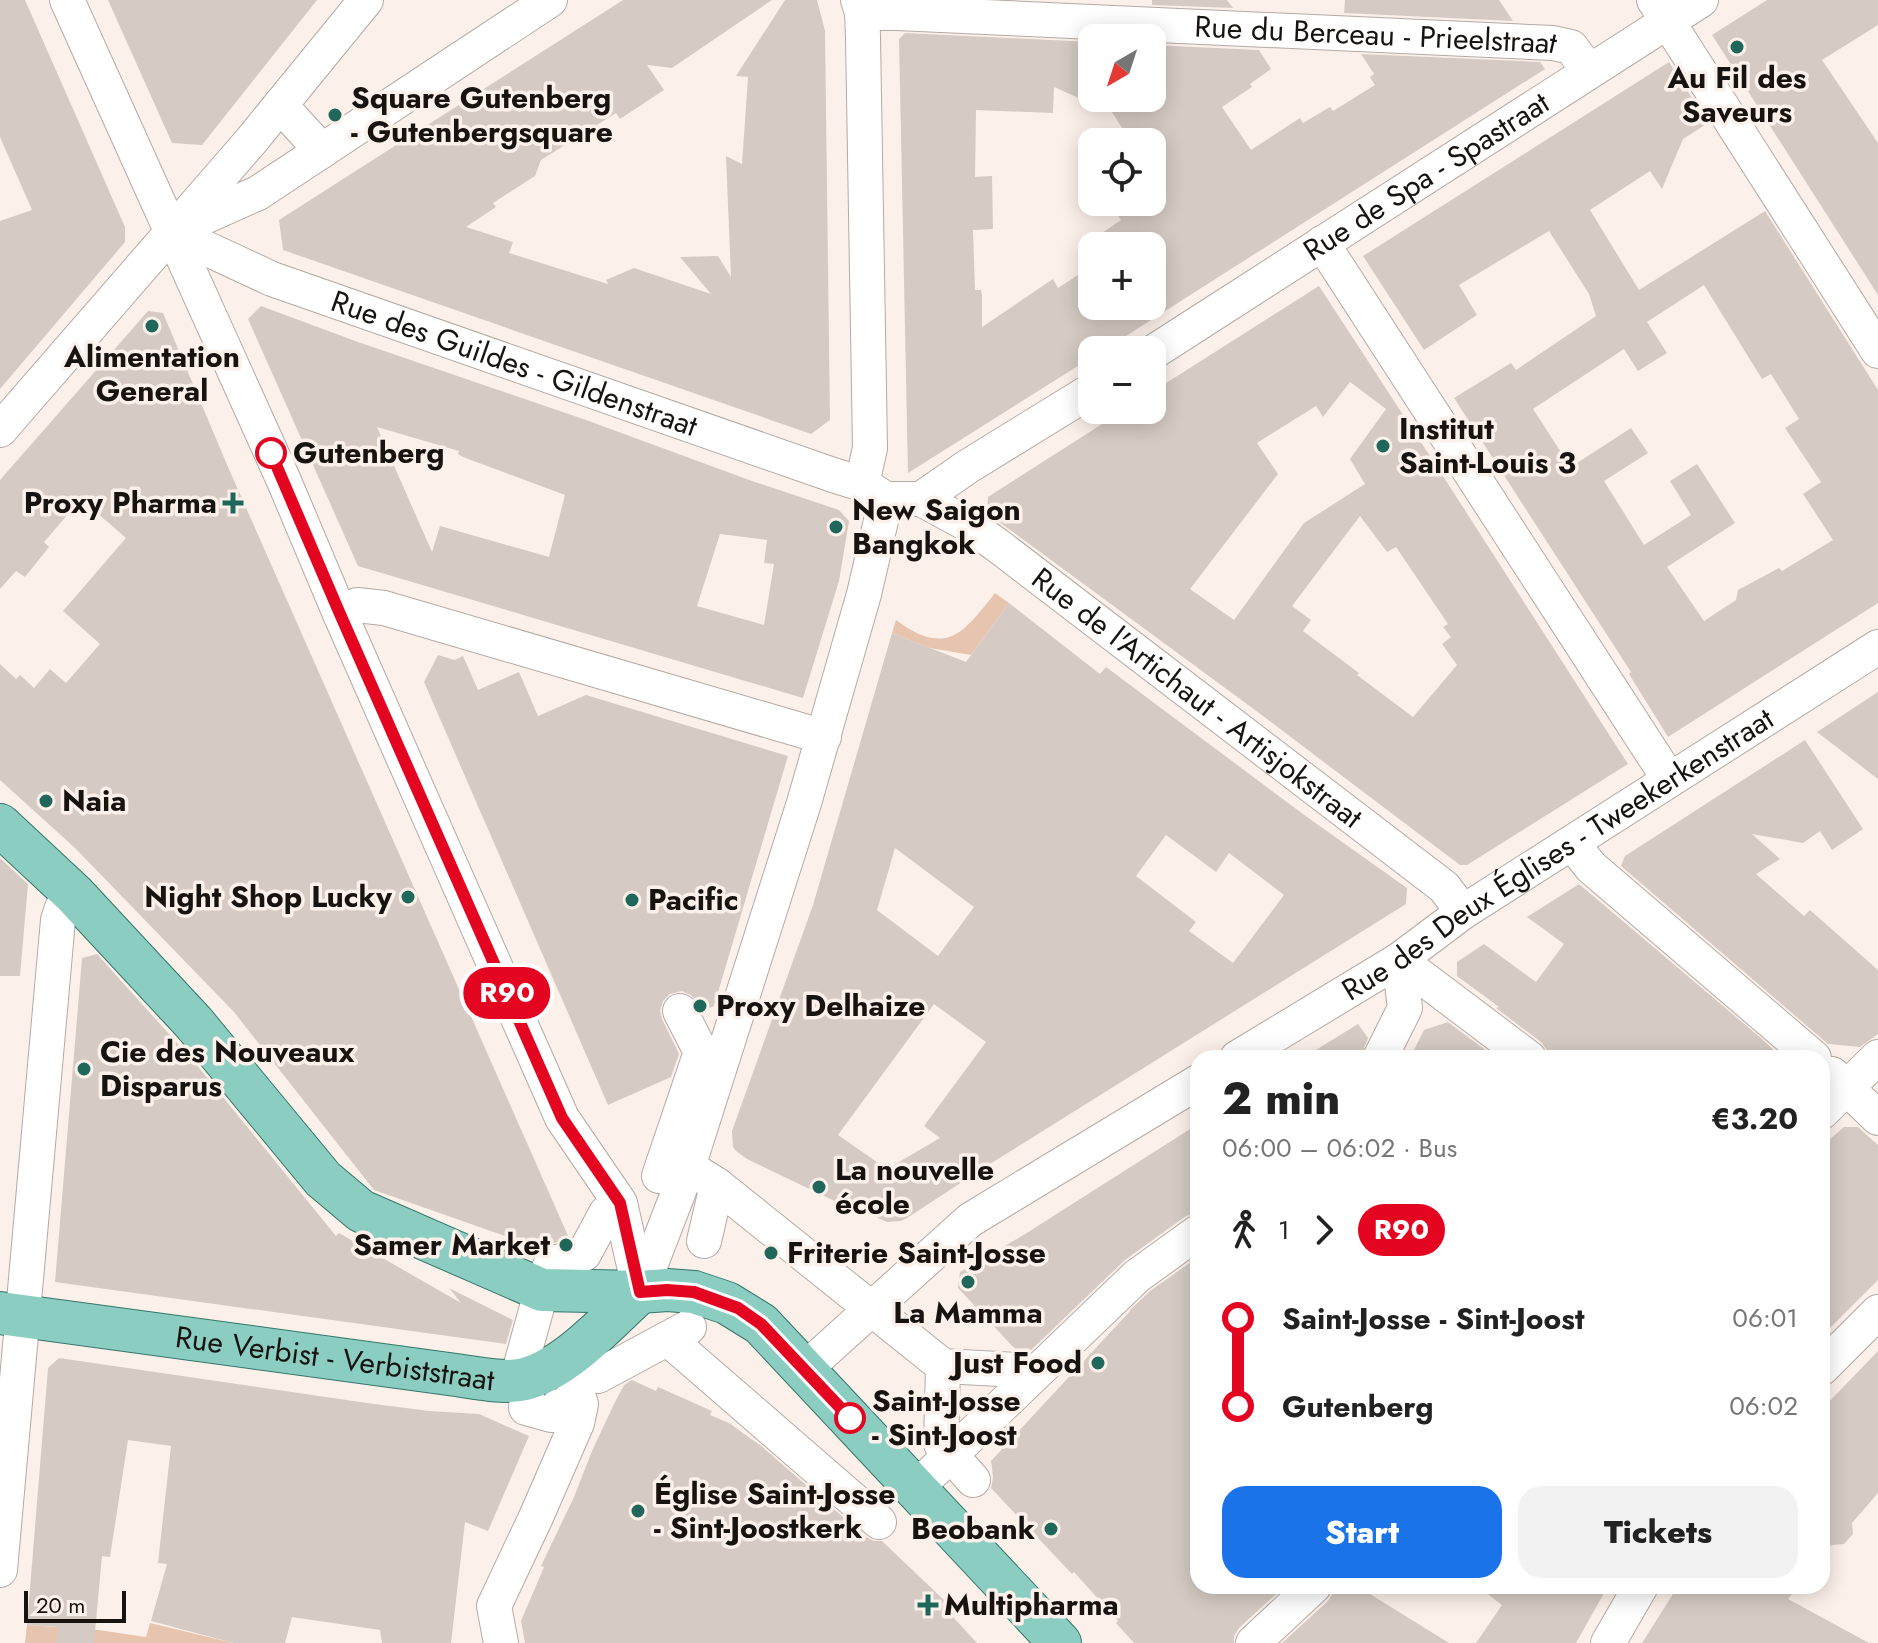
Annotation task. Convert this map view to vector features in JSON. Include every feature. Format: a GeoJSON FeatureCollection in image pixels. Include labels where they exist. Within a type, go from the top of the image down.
{"type":"FeatureCollection","features":[{"type":"Feature","properties":{"kind":"main road"},"geometry":{"type":"LineString","coordinates":[[0,825],[74,894],[194,1023],[323,1179],[361,1211],[542,1290],[694,1292],[727,1303],[761,1324],[1060,1643]]}},
{"type":"Feature","properties":{"kind":"main road","name":"Rue Verbist - Verbiststraat"},"geometry":{"type":"LineString","coordinates":[[12,1315],[491,1380],[525,1379],[582,1368],[640,1292]]}},
{"type":"Feature","properties":{"kind":"street"},"geometry":{"type":"LineString","coordinates":[[67,0],[284,481],[562,1118],[620,1203],[640,1292]]}},
{"type":"Feature","properties":{"kind":"street"},"geometry":{"type":"LineString","coordinates":[[0,430],[280,105],[366,0]]}},
{"type":"Feature","properties":{"kind":"street"},"geometry":{"type":"LineString","coordinates":[[171,232],[258,193],[550,0]]}},
{"type":"Feature","properties":{"kind":"street","name":"Rue de Spa - Spastraat"},"geometry":{"type":"LineString","coordinates":[[1166,344],[1589,71],[1661,11],[1701,0]]}},
{"type":"Feature","properties":{"kind":"street"},"geometry":{"type":"LineString","coordinates":[[640,1292],[824,737],[864,594],[874,491],[870,448],[860,7]]}},
{"type":"Feature","properties":{"kind":"street","name":"Rue du Berceau - Prieelstraat"},"geometry":{"type":"LineString","coordinates":[[860,7],[913,14],[1553,43],[1571,47],[1589,71]]}},
{"type":"Feature","properties":{"kind":"street"},"geometry":{"type":"LineString","coordinates":[[1661,11],[1878,351]]}},
{"type":"Feature","properties":{"kind":"street"},"geometry":{"type":"LineString","coordinates":[[280,105],[322,151]]}},
{"type":"Feature","properties":{"kind":"street","name":"Rue des Guildes - Gildenstraat"},"geometry":{"type":"LineString","coordinates":[[171,232],[280,282],[874,491],[921,499]]}},
{"type":"Feature","properties":{"kind":"street"},"geometry":{"type":"LineString","coordinates":[[1322,243],[1669,779]]}},
{"type":"Feature","properties":{"kind":"street"},"geometry":{"type":"LineString","coordinates":[[921,499],[1078,399]]}},
{"type":"Feature","properties":{"kind":"street","name":"Rue de l'Artichaut - Artisjokstraat"},"geometry":{"type":"LineString","coordinates":[[921,499],[969,525],[1035,574],[1444,887],[1463,912]]}},
{"type":"Feature","properties":{"kind":"street"},"geometry":{"type":"LineString","coordinates":[[340,614],[357,605],[384,608],[824,737]]}},
{"type":"Feature","properties":{"kind":"street","name":"Rue des Deux Églises - Tweekerkenstraat"},"geometry":{"type":"LineString","coordinates":[[1250,1050],[1399,960],[1463,912],[1878,647]]}},
{"type":"Feature","properties":{"kind":"street"},"geometry":{"type":"LineString","coordinates":[[1572,843],[1591,867],[1805,1050]]}},
{"type":"Feature","properties":{"kind":"street"},"geometry":{"type":"LineString","coordinates":[[0,1570],[12,1315],[58,920],[62,908],[74,894]]}},
{"type":"Feature","properties":{"kind":"street"},"geometry":{"type":"LineString","coordinates":[[1384,1050],[1405,1008],[1399,960]]}},
{"type":"Feature","properties":{"kind":"street"},"geometry":{"type":"LineString","coordinates":[[1399,960],[1518,1050]]}},
{"type":"Feature","properties":{"kind":"street"},"geometry":{"type":"LineString","coordinates":[[680,1011],[701,1052],[679,1177],[704,1241]]}},
{"type":"Feature","properties":{"kind":"street"},"geometry":{"type":"LineString","coordinates":[[1830,1104],[1878,1057]]}},
{"type":"Feature","properties":{"kind":"street"},"geometry":{"type":"LineString","coordinates":[[1830,1072],[1878,1118]]}},
{"type":"Feature","properties":{"kind":"street"},"geometry":{"type":"LineString","coordinates":[[804,1370],[970,1220],[1190,1087]]}},
{"type":"Feature","properties":{"kind":"street"},"geometry":{"type":"LineString","coordinates":[[679,1177],[872,1309],[943,1366],[1036,1371]]}},
{"type":"Feature","properties":{"kind":"street"},"geometry":{"type":"LineString","coordinates":[[547,1273],[551,1264],[584,1254],[606,1213]]}},
{"type":"Feature","properties":{"kind":"street"},"geometry":{"type":"LineString","coordinates":[[915,1489],[1137,1276],[1190,1238]]}},
{"type":"Feature","properties":{"kind":"street"},"geometry":{"type":"LineString","coordinates":[[522,1361],[537,1307]]}},
{"type":"Feature","properties":{"kind":"street"},"geometry":{"type":"LineString","coordinates":[[1830,1360],[1878,1312]]}},
{"type":"Feature","properties":{"kind":"street"},"geometry":{"type":"LineString","coordinates":[[501,1643],[494,1606],[577,1423],[582,1368],[678,1333],[879,1522]]}},
{"type":"Feature","properties":{"kind":"street"},"geometry":{"type":"LineString","coordinates":[[943,1366],[941,1444],[973,1480]]}},
{"type":"Feature","properties":{"kind":"street"},"geometry":{"type":"LineString","coordinates":[[1253,1643],[1305,1594]]}},
{"type":"Feature","properties":{"kind":"street"},"geometry":{"type":"LineString","coordinates":[[1608,1643],[1636,1594]]}},
{"type":"Feature","properties":{"kind":"shaded area"},"geometry":{"type":"Polygon","coordinates":[[[995,593],[1009,603],[971,655],[930,648],[892,633],[896,620],[928,637],[941,639],[952,636],[973,620],[995,593]]]}},
{"type":"Feature","properties":{"kind":"shaded area"},"geometry":{"type":"Polygon","coordinates":[[[150,1623],[233,1643],[25,1643],[27,1625],[146,1637],[150,1623]]]}},
{"type":"Feature","properties":{"kind":"building"},"geometry":{"type":"Polygon","coordinates":[[[0,0],[25,0],[125,227],[125,242],[0,389],[0,221],[32,210],[0,137],[0,0]]]}},
{"type":"Feature","properties":{"kind":"building"},"geometry":{"type":"Polygon","coordinates":[[[108,0],[317,0],[202,145],[172,143],[108,0]]]}},
{"type":"Feature","properties":{"kind":"building"},"geometry":{"type":"Polygon","coordinates":[[[623,0],[772,0],[672,68],[647,65],[664,90],[620,119],[616,113],[541,160],[535,176],[493,203],[496,207],[466,227],[513,242],[509,253],[608,284],[606,280],[634,268],[711,294],[680,257],[718,256],[731,277],[726,156],[742,164],[748,77],[736,76],[785,0],[817,0],[825,31],[830,420],[811,434],[283,250],[279,220],[623,0]]]}},
{"type":"Feature","properties":{"kind":"building"},"geometry":{"type":"Polygon","coordinates":[[[1152,0],[1227,0],[1233,8],[1152,5],[1152,0]]]}},
{"type":"Feature","properties":{"kind":"building"},"geometry":{"type":"Polygon","coordinates":[[[1345,0],[1499,0],[1513,21],[1344,13],[1345,0]]]}},
{"type":"Feature","properties":{"kind":"building"},"geometry":{"type":"Polygon","coordinates":[[[1767,0],[1878,0],[1878,25],[1822,60],[1878,143],[1878,295],[1712,35],[1767,0]]]}},
{"type":"Feature","properties":{"kind":"building"},"geometry":{"type":"Polygon","coordinates":[[[905,33],[1078,41],[1078,98],[1054,87],[1053,113],[976,110],[975,177],[992,176],[993,229],[973,230],[975,290],[981,290],[982,295],[982,327],[1053,279],[1058,288],[1078,275],[1078,320],[1151,320],[1126,336],[1078,336],[1078,366],[908,473],[899,39],[905,33]]]}},
{"type":"Feature","properties":{"kind":"building"},"geometry":{"type":"Polygon","coordinates":[[[1166,46],[1259,50],[1271,69],[1250,84],[1252,87],[1222,107],[1251,150],[1300,118],[1303,123],[1330,107],[1333,111],[1375,85],[1370,77],[1374,74],[1361,54],[1540,62],[1545,69],[1166,310],[1166,232],[1103,232],[1121,220],[1118,216],[1166,216],[1166,128],[1122,128],[1112,112],[1166,112],[1166,46]]]}},
{"type":"Feature","properties":{"kind":"building"},"geometry":{"type":"Polygon","coordinates":[[[1669,62],[1708,123],[1683,139],[1662,189],[1650,171],[1590,210],[1639,290],[1765,211],[1878,390],[1878,603],[1668,737],[1629,674],[1631,672],[1454,398],[1511,363],[1516,370],[1596,316],[1589,294],[1549,231],[1459,285],[1477,315],[1424,350],[1363,256],[1669,62]],[[1704,285],[1647,322],[1667,353],[1638,371],[1624,349],[1533,409],[1570,466],[1631,428],[1648,453],[1604,481],[1644,545],[1691,515],[1670,481],[1697,464],[1735,523],[1667,567],[1704,621],[1736,600],[1738,590],[1779,568],[1782,571],[1833,540],[1803,494],[1821,482],[1785,428],[1799,419],[1771,374],[1762,379],[1704,285]]]}},
{"type":"Feature","properties":{"kind":"building"},"geometry":{"type":"Polygon","coordinates":[[[1319,286],[1628,764],[1467,865],[1460,865],[987,513],[988,497],[1102,424],[1166,424],[1166,383],[1319,286]],[[1350,382],[1323,417],[1316,406],[1257,443],[1278,474],[1190,589],[1234,620],[1304,523],[1365,484],[1350,459],[1386,409],[1350,382]],[[1360,516],[1292,606],[1311,620],[1303,631],[1413,717],[1457,665],[1442,644],[1451,637],[1443,627],[1448,624],[1396,547],[1387,552],[1360,516]]]}},
{"type":"Feature","properties":{"kind":"building"},"geometry":{"type":"Polygon","coordinates":[[[261,306],[839,510],[849,521],[839,581],[803,698],[358,566],[248,319],[261,306]],[[377,427],[432,552],[440,526],[549,557],[565,495],[463,457],[458,454],[459,451],[377,427]],[[720,534],[697,606],[764,625],[774,564],[764,563],[767,540],[720,534]]]}},
{"type":"Feature","properties":{"kind":"building"},"geometry":{"type":"Polygon","coordinates":[[[148,311],[163,313],[569,1238],[539,1248],[374,1190],[234,1012],[75,848],[0,780],[0,664],[16,679],[20,675],[34,688],[50,669],[66,683],[100,644],[63,611],[126,538],[81,499],[44,542],[49,547],[25,577],[16,571],[0,589],[0,480],[148,311]]]}},
{"type":"Feature","properties":{"kind":"building"},"geometry":{"type":"Polygon","coordinates":[[[1009,603],[1100,674],[1106,667],[1407,888],[1406,904],[907,1218],[887,1222],[845,1206],[747,1159],[733,1147],[732,1131],[813,905],[892,633],[966,662],[1009,603]],[[1166,835],[1136,876],[1196,922],[1189,931],[1233,963],[1284,895],[1229,853],[1216,872],[1166,835]],[[895,848],[877,910],[938,956],[974,907],[895,848]],[[934,1004],[838,1135],[887,1169],[940,1138],[924,1126],[986,1042],[934,1004]]]}},
{"type":"Feature","properties":{"kind":"building","name":"Pacific"},"geometry":{"type":"Polygon","coordinates":[[[438,655],[455,660],[463,656],[478,690],[519,672],[538,716],[586,695],[788,756],[714,1006],[703,1011],[691,995],[682,991],[670,994],[663,1001],[660,1011],[662,1019],[679,1054],[671,1077],[608,1105],[424,682],[438,655]]]}},
{"type":"Feature","properties":{"kind":"building"},"geometry":{"type":"Polygon","coordinates":[[[1878,692],[1878,779],[1817,732],[1878,692]]]}},
{"type":"Feature","properties":{"kind":"building"},"geometry":{"type":"Polygon","coordinates":[[[1805,740],[1863,829],[1832,850],[1820,831],[1803,843],[1752,834],[1780,859],[1756,874],[1804,916],[1810,910],[1878,970],[1878,1034],[1860,1047],[1828,1044],[1621,866],[1625,856],[1805,740]]]}},
{"type":"Feature","properties":{"kind":"building"},"geometry":{"type":"Polygon","coordinates":[[[0,858],[28,884],[20,976],[0,976],[0,858]]]}},
{"type":"Feature","properties":{"kind":"building"},"geometry":{"type":"Polygon","coordinates":[[[1579,884],[1774,1050],[1547,1050],[1496,1008],[1499,1007],[1457,976],[1457,962],[1484,944],[1536,982],[1564,944],[1527,917],[1579,884]]]}},
{"type":"Feature","properties":{"kind":"building"},"geometry":{"type":"Polygon","coordinates":[[[97,954],[196,1064],[336,1236],[339,1233],[461,1303],[449,1288],[513,1320],[506,1344],[55,1282],[82,958],[97,954]]]}},
{"type":"Feature","properties":{"kind":"building"},"geometry":{"type":"Polygon","coordinates":[[[1448,1022],[1485,1050],[1414,1050],[1424,1030],[1448,1022]]]}},
{"type":"Feature","properties":{"kind":"building"},"geometry":{"type":"Polygon","coordinates":[[[1358,1024],[1368,1038],[1363,1050],[1316,1050],[1358,1024]]]}},
{"type":"Feature","properties":{"kind":"building"},"geometry":{"type":"Polygon","coordinates":[[[1844,1127],[1858,1127],[1878,1145],[1878,1280],[1830,1328],[1830,1139],[1844,1127]]]}},
{"type":"Feature","properties":{"kind":"building"},"geometry":{"type":"Polygon","coordinates":[[[1190,1129],[1190,1215],[1125,1260],[1030,1351],[1016,1350],[958,1288],[960,1272],[1190,1129]]]}},
{"type":"Feature","properties":{"kind":"building"},"geometry":{"type":"Polygon","coordinates":[[[1190,1263],[1190,1594],[1276,1594],[1239,1628],[1234,1643],[1134,1643],[1074,1572],[1072,1574],[991,1488],[991,1461],[1150,1291],[1190,1263]]]}},
{"type":"Feature","properties":{"kind":"building"},"geometry":{"type":"Polygon","coordinates":[[[1878,1351],[1878,1493],[1852,1523],[1853,1534],[1844,1544],[1830,1545],[1830,1401],[1878,1351]]]}},
{"type":"Feature","properties":{"kind":"building"},"geometry":{"type":"Polygon","coordinates":[[[59,1358],[367,1403],[479,1414],[529,1436],[488,1531],[465,1522],[451,1643],[382,1643],[380,1630],[292,1617],[285,1643],[233,1643],[151,1621],[167,1564],[158,1563],[171,1446],[128,1440],[110,1557],[102,1556],[94,1643],[56,1643],[58,1627],[27,1625],[48,1368],[59,1358]]]}},
{"type":"Feature","properties":{"kind":"building"},"geometry":{"type":"Polygon","coordinates":[[[632,1380],[656,1391],[658,1387],[712,1411],[710,1415],[729,1423],[761,1446],[866,1537],[882,1541],[945,1601],[941,1604],[977,1643],[525,1643],[521,1621],[544,1567],[541,1566],[614,1404],[624,1385],[632,1380]]]}},
{"type":"Feature","properties":{"kind":"building"},"geometry":{"type":"Polygon","coordinates":[[[1332,1594],[1370,1594],[1449,1643],[1282,1643],[1332,1594]]]}},
{"type":"Feature","properties":{"kind":"building"},"geometry":{"type":"Polygon","coordinates":[[[1488,1594],[1604,1594],[1576,1643],[1476,1643],[1502,1605],[1488,1594]]]}},
{"type":"Feature","properties":{"kind":"building"},"geometry":{"type":"Polygon","coordinates":[[[1673,1594],[1792,1594],[1788,1599],[1869,1643],[1642,1643],[1673,1594]]]}},
{"type":"Feature","properties":{"kind":"bus line","name":"R90"},"geometry":{"type":"LineString","coordinates":[[271,453],[562,1118],[620,1203],[640,1292],[694,1292],[738,1308],[761,1324],[850,1418]]}},
{"type":"Feature","properties":{"kind":"place","name":"Au Fil des Saveurs"},"geometry":{"type":"Point","coordinates":[1737,47]}},
{"type":"Feature","properties":{"kind":"place","name":"Square Gutenberg - Gutenbergsquare"},"geometry":{"type":"Point","coordinates":[335,115]}},
{"type":"Feature","properties":{"kind":"place","name":"Alimentation General"},"geometry":{"type":"Point","coordinates":[152,326]}},
{"type":"Feature","properties":{"kind":"place","name":"Institut Saint-Louis 3"},"geometry":{"type":"Point","coordinates":[1383,446]}},
{"type":"Feature","properties":{"kind":"place","name":"Gutenberg"},"geometry":{"type":"Point","coordinates":[271,453]}},
{"type":"Feature","properties":{"kind":"place","name":"Proxy Pharma"},"geometry":{"type":"Point","coordinates":[233,503]}},
{"type":"Feature","properties":{"kind":"place","name":"New Saigon Bangkok"},"geometry":{"type":"Point","coordinates":[836,527]}},
{"type":"Feature","properties":{"kind":"place","name":"Naia"},"geometry":{"type":"Point","coordinates":[46,801]}},
{"type":"Feature","properties":{"kind":"place","name":"Night Shop Lucky"},"geometry":{"type":"Point","coordinates":[408,897]}},
{"type":"Feature","properties":{"kind":"place","name":"Pacific"},"geometry":{"type":"Point","coordinates":[632,900]}},
{"type":"Feature","properties":{"kind":"place","name":"Proxy Delhaize"},"geometry":{"type":"Point","coordinates":[700,1006]}},
{"type":"Feature","properties":{"kind":"place","name":"Cie des Nouveaux Disparus"},"geometry":{"type":"Point","coordinates":[84,1069]}},
{"type":"Feature","properties":{"kind":"place","name":"La nouvelle école"},"geometry":{"type":"Point","coordinates":[819,1187]}},
{"type":"Feature","properties":{"kind":"place","name":"Samer Market"},"geometry":{"type":"Point","coordinates":[566,1245]}},
{"type":"Feature","properties":{"kind":"place","name":"Friterie Saint-Josse"},"geometry":{"type":"Point","coordinates":[771,1253]}},
{"type":"Feature","properties":{"kind":"place","name":"La Mamma"},"geometry":{"type":"Point","coordinates":[968,1282]}},
{"type":"Feature","properties":{"kind":"place","name":"Just Food"},"geometry":{"type":"Point","coordinates":[1098,1363]}},
{"type":"Feature","properties":{"kind":"place","name":"Saint-Josse - Sint-Joost"},"geometry":{"type":"Point","coordinates":[850,1418]}},
{"type":"Feature","properties":{"kind":"place","name":"Église Saint-Josse - Sint-Joostkerk"},"geometry":{"type":"Point","coordinates":[638,1511]}},
{"type":"Feature","properties":{"kind":"place","name":"Beobank"},"geometry":{"type":"Point","coordinates":[1051,1529]}},
{"type":"Feature","properties":{"kind":"place","name":"Multipharma"},"geometry":{"type":"Point","coordinates":[928,1605]}}]}
